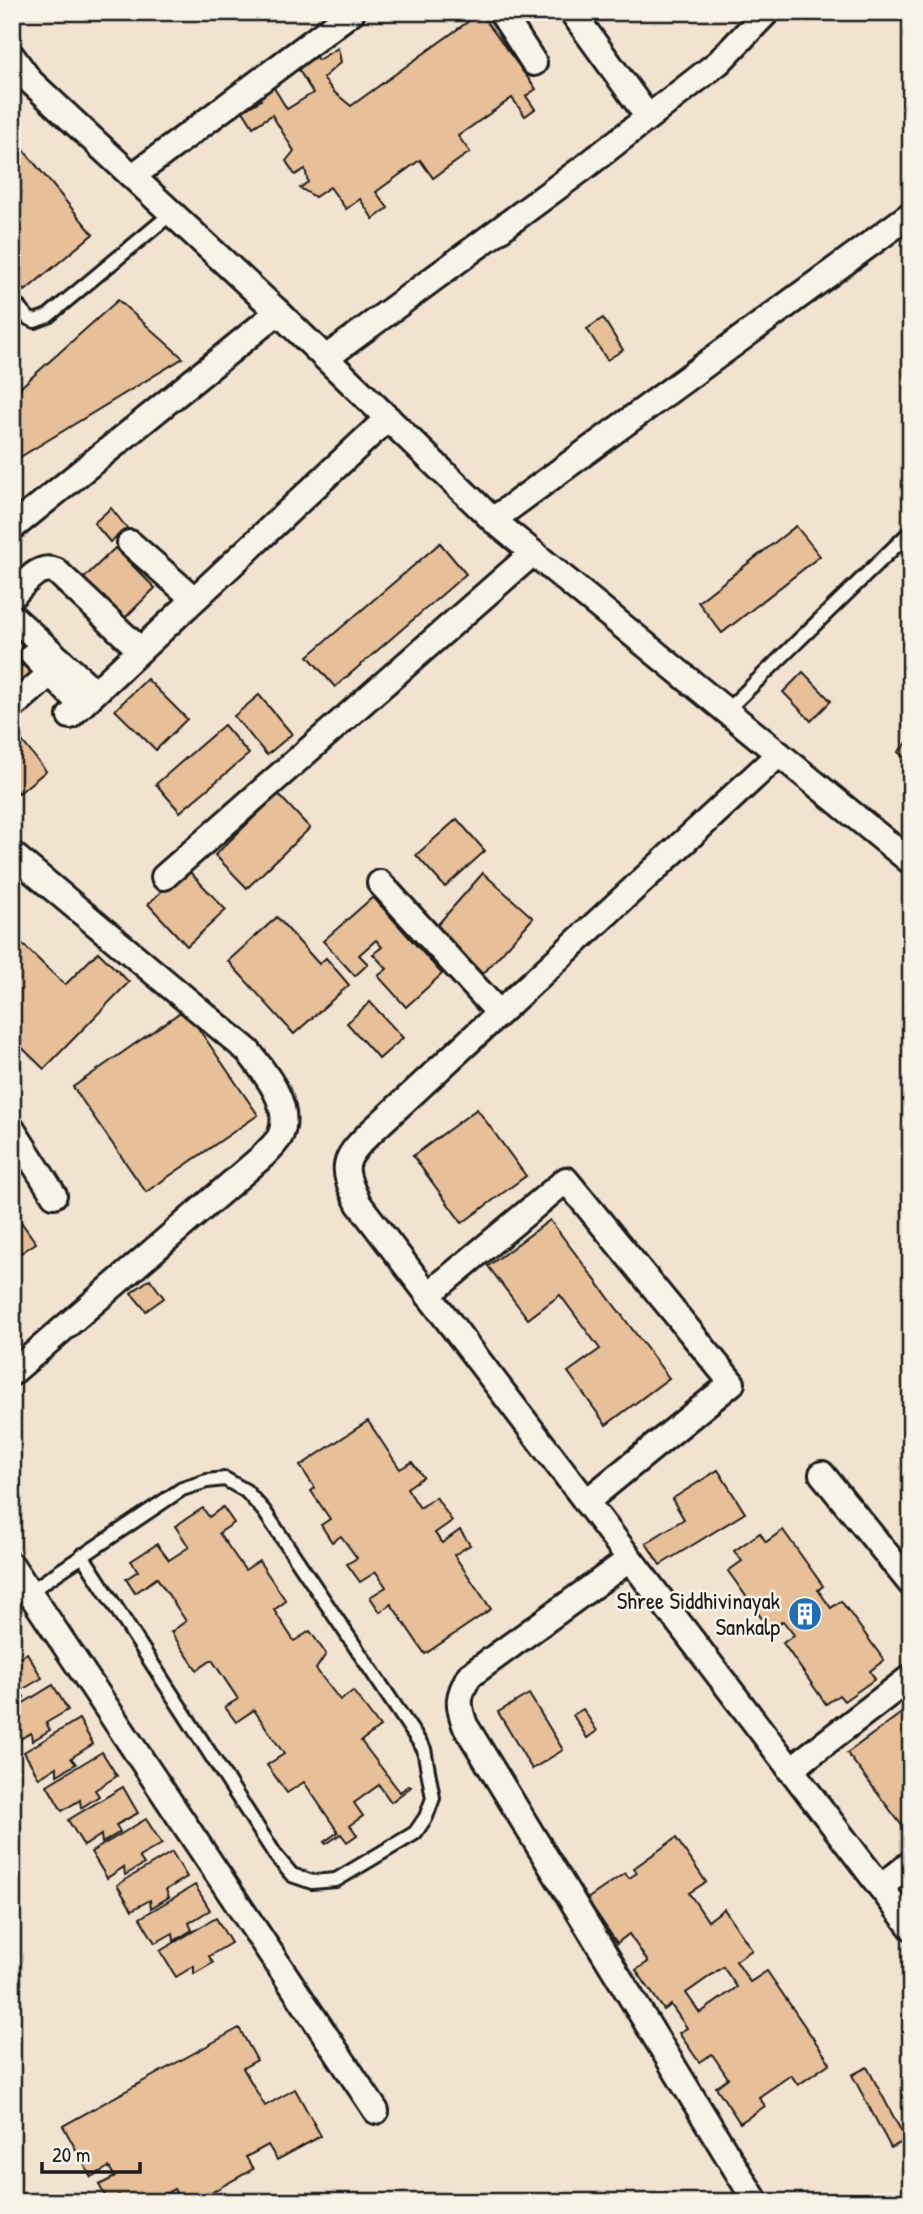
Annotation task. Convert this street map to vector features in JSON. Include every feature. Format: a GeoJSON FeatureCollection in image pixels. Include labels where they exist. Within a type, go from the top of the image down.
{"type":"FeatureCollection","features":[{"type":"Feature","properties":{"kind":"street"},"geometry":{"type":"LineString","coordinates":[[133,176],[352,12]]}},
{"type":"Feature","properties":{"kind":"street"},"geometry":{"type":"LineString","coordinates":[[501,12],[534,62]]}},
{"type":"Feature","properties":{"kind":"street"},"geometry":{"type":"LineString","coordinates":[[572,12],[648,117]]}},
{"type":"Feature","properties":{"kind":"street"},"geometry":{"type":"LineString","coordinates":[[326,358],[586,166],[719,62],[767,12]]}},
{"type":"Feature","properties":{"kind":"street"},"geometry":{"type":"LineString","coordinates":[[17,72],[278,312],[493,520],[911,862]]}},
{"type":"Feature","properties":{"kind":"street"},"geometry":{"type":"LineString","coordinates":[[493,520],[911,214]]}},
{"type":"Feature","properties":{"kind":"street"},"geometry":{"type":"LineString","coordinates":[[12,528],[278,312]]}},
{"type":"Feature","properties":{"kind":"street"},"geometry":{"type":"LineString","coordinates":[[82,704],[388,418]]}},
{"type":"Feature","properties":{"kind":"street"},"geometry":{"type":"LineString","coordinates":[[131,543],[194,599]]}},
{"type":"Feature","properties":{"kind":"street"},"geometry":{"type":"LineString","coordinates":[[164,877],[533,553]]}},
{"type":"Feature","properties":{"kind":"street"},"geometry":{"type":"LineString","coordinates":[[12,596],[41,569],[49,568],[56,571],[140,650]]}},
{"type":"Feature","properties":{"kind":"street"},"geometry":{"type":"LineString","coordinates":[[12,616],[82,704]]}},
{"type":"Feature","properties":{"kind":"street"},"geometry":{"type":"LineString","coordinates":[[12,634],[82,704]]}},
{"type":"Feature","properties":{"kind":"street"},"geometry":{"type":"LineString","coordinates":[[12,707],[51,673]]}},
{"type":"Feature","properties":{"kind":"street"},"geometry":{"type":"LineString","coordinates":[[779,754],[353,1150],[346,1165],[349,1184],[359,1204],[911,1927]]}},
{"type":"Feature","properties":{"kind":"street"},"geometry":{"type":"LineString","coordinates":[[12,855],[248,1051],[264,1072],[285,1116],[281,1137],[264,1155],[12,1373]]}},
{"type":"Feature","properties":{"kind":"street"},"geometry":{"type":"LineString","coordinates":[[380,883],[499,1013]]}},
{"type":"Feature","properties":{"kind":"street"},"geometry":{"type":"LineString","coordinates":[[12,1129],[54,1195]]}},
{"type":"Feature","properties":{"kind":"street"},"geometry":{"type":"LineString","coordinates":[[429,1295],[566,1180],[732,1383],[586,1502]]}},
{"type":"Feature","properties":{"kind":"street"},"geometry":{"type":"LineString","coordinates":[[822,1474],[911,1584]]}},
{"type":"Feature","properties":{"kind":"street"},"geometry":{"type":"LineString","coordinates":[[630,1559],[469,1676],[461,1691],[458,1707],[464,1725],[757,2202]]}},
{"type":"Feature","properties":{"kind":"street"},"geometry":{"type":"LineString","coordinates":[[12,1566],[376,2111]]}},
{"type":"Feature","properties":{"kind":"street"},"geometry":{"type":"LineString","coordinates":[[790,1770],[911,1677]]}},
{"type":"Feature","properties":{"kind":"street"},"geometry":{"type":"LineString","coordinates":[[881,1887],[911,1864]]}},
{"type":"Feature","properties":{"kind":"lane"},"geometry":{"type":"LineString","coordinates":[[12,299],[28,318],[35,321],[48,316],[172,213]]}},
{"type":"Feature","properties":{"kind":"lane"},"geometry":{"type":"LineString","coordinates":[[726,711],[911,531]]}},
{"type":"Feature","properties":{"kind":"lane"},"geometry":{"type":"LineString","coordinates":[[29,1592],[82,1555],[182,1489],[207,1481],[225,1479],[246,1491],[264,1511],[424,1749],[433,1798],[426,1817],[415,1833],[336,1880],[312,1882],[292,1875],[276,1856],[82,1555]]}},
{"type":"Feature","properties":{"kind":"building"},"geometry":{"type":"Polygon","coordinates":[[[480,13],[536,89],[526,96],[535,109],[525,116],[512,98],[458,136],[470,152],[433,178],[420,160],[376,192],[388,208],[373,219],[360,199],[346,209],[330,187],[315,197],[300,188],[308,182],[305,169],[295,175],[286,161],[294,151],[272,115],[253,127],[243,111],[261,100],[255,92],[271,83],[287,109],[313,93],[294,62],[312,51],[318,60],[338,48],[341,62],[323,78],[334,92],[351,106],[480,13]]]}},
{"type":"Feature","properties":{"kind":"building"},"geometry":{"type":"Polygon","coordinates":[[[12,136],[93,234],[25,291],[12,275],[12,136]]]}},
{"type":"Feature","properties":{"kind":"building"},"geometry":{"type":"Polygon","coordinates":[[[118,300],[183,358],[12,462],[12,395],[118,300]]]}},
{"type":"Feature","properties":{"kind":"building"},"geometry":{"type":"Polygon","coordinates":[[[603,318],[623,350],[607,360],[587,329],[603,318]]]}},
{"type":"Feature","properties":{"kind":"building"},"geometry":{"type":"Polygon","coordinates":[[[111,508],[127,528],[110,542],[94,523],[111,508]]]}},
{"type":"Feature","properties":{"kind":"building"},"geometry":{"type":"Polygon","coordinates":[[[796,526],[820,556],[722,633],[698,602],[796,526]]]}},
{"type":"Feature","properties":{"kind":"building"},"geometry":{"type":"Polygon","coordinates":[[[440,543],[466,574],[335,687],[308,656],[440,543]]]}},
{"type":"Feature","properties":{"kind":"building"},"geometry":{"type":"Polygon","coordinates":[[[115,548],[155,588],[124,619],[83,579],[115,548]]]}},
{"type":"Feature","properties":{"kind":"building"},"geometry":{"type":"Polygon","coordinates":[[[12,657],[22,666],[29,658],[45,674],[20,698],[12,690],[12,657]]]}},
{"type":"Feature","properties":{"kind":"building"},"geometry":{"type":"Polygon","coordinates":[[[803,672],[831,701],[811,721],[783,692],[803,672]]]}},
{"type":"Feature","properties":{"kind":"building"},"geometry":{"type":"Polygon","coordinates":[[[147,679],[187,719],[156,750],[115,710],[147,679]]]}},
{"type":"Feature","properties":{"kind":"building"},"geometry":{"type":"Polygon","coordinates":[[[259,695],[292,734],[267,755],[234,716],[259,695]]]}},
{"type":"Feature","properties":{"kind":"building"},"geometry":{"type":"Polygon","coordinates":[[[224,725],[249,754],[180,812],[156,784],[224,725]]]}},
{"type":"Feature","properties":{"kind":"building"},"geometry":{"type":"Polygon","coordinates":[[[14,731],[46,771],[19,793],[12,785],[14,731]]]}},
{"type":"Feature","properties":{"kind":"building"},"geometry":{"type":"Polygon","coordinates":[[[911,739],[911,764],[898,752],[911,739]]]}},
{"type":"Feature","properties":{"kind":"building"},"geometry":{"type":"Polygon","coordinates":[[[278,794],[310,828],[247,888],[215,855],[278,794]]]}},
{"type":"Feature","properties":{"kind":"building"},"geometry":{"type":"Polygon","coordinates":[[[457,819],[485,851],[445,887],[416,855],[457,819]]]}},
{"type":"Feature","properties":{"kind":"building"},"geometry":{"type":"Polygon","coordinates":[[[186,868],[226,910],[187,946],[148,904],[186,868]]]}},
{"type":"Feature","properties":{"kind":"building"},"geometry":{"type":"Polygon","coordinates":[[[483,873],[533,918],[483,974],[433,930],[483,873]]]}},
{"type":"Feature","properties":{"kind":"building"},"geometry":{"type":"Polygon","coordinates":[[[373,897],[442,974],[406,1007],[378,976],[387,969],[373,954],[382,947],[376,940],[359,955],[368,964],[355,976],[323,941],[373,897]]]}},
{"type":"Feature","properties":{"kind":"building"},"geometry":{"type":"Polygon","coordinates":[[[277,917],[319,964],[326,958],[349,985],[294,1034],[228,961],[277,917]]]}},
{"type":"Feature","properties":{"kind":"building"},"geometry":{"type":"Polygon","coordinates":[[[12,934],[65,985],[98,952],[129,982],[44,1069],[12,1038],[12,934]]]}},
{"type":"Feature","properties":{"kind":"building"},"geometry":{"type":"Polygon","coordinates":[[[370,1002],[403,1038],[379,1059],[347,1023],[370,1002]]]}},
{"type":"Feature","properties":{"kind":"building"},"geometry":{"type":"Polygon","coordinates":[[[185,1009],[258,1115],[146,1192],[73,1087],[185,1009]]]}},
{"type":"Feature","properties":{"kind":"building"},"geometry":{"type":"Polygon","coordinates":[[[477,1109],[526,1176],[462,1223],[413,1156],[477,1109]]]}},
{"type":"Feature","properties":{"kind":"building"},"geometry":{"type":"Polygon","coordinates":[[[12,1209],[36,1243],[12,1259],[12,1209]]]}},
{"type":"Feature","properties":{"kind":"building"},"geometry":{"type":"Polygon","coordinates":[[[550,1220],[669,1378],[606,1425],[568,1372],[600,1349],[560,1295],[528,1319],[488,1266],[550,1220]]]}},
{"type":"Feature","properties":{"kind":"building"},"geometry":{"type":"Polygon","coordinates":[[[150,1279],[164,1298],[146,1311],[131,1293],[150,1279]]]}},
{"type":"Feature","properties":{"kind":"building"},"geometry":{"type":"Polygon","coordinates":[[[368,1421],[400,1469],[412,1462],[423,1477],[407,1488],[420,1508],[436,1497],[452,1521],[435,1533],[442,1543],[460,1530],[470,1545],[454,1555],[491,1609],[425,1654],[391,1604],[380,1612],[370,1597],[386,1587],[376,1572],[360,1582],[347,1564],[357,1558],[341,1536],[332,1542],[321,1525],[330,1519],[311,1491],[315,1488],[300,1466],[368,1421]]]}},
{"type":"Feature","properties":{"kind":"building"},"geometry":{"type":"Polygon","coordinates":[[[718,1470],[745,1513],[660,1565],[646,1543],[684,1519],[672,1499],[718,1470]]]}},
{"type":"Feature","properties":{"kind":"building"},"geometry":{"type":"Polygon","coordinates":[[[223,1507],[234,1523],[219,1533],[245,1570],[259,1561],[286,1601],[274,1610],[294,1641],[310,1631],[326,1654],[316,1669],[340,1700],[353,1691],[380,1727],[361,1741],[400,1792],[409,1785],[411,1787],[391,1802],[379,1785],[354,1803],[363,1816],[350,1825],[357,1835],[347,1842],[341,1834],[326,1844],[324,1842],[338,1832],[304,1782],[287,1793],[267,1765],[284,1754],[254,1710],[236,1722],[225,1707],[238,1699],[212,1660],[197,1670],[171,1632],[186,1621],[157,1578],[135,1593],[126,1579],[138,1571],[131,1561],[157,1544],[169,1560],[189,1547],[175,1526],[203,1508],[209,1517],[223,1507]]]}},
{"type":"Feature","properties":{"kind":"building","name":"Shree Siddhivinayak Sankalp"},"geometry":{"type":"Polygon","coordinates":[[[783,1530],[823,1586],[818,1590],[831,1608],[841,1601],[884,1660],[870,1671],[875,1679],[844,1701],[839,1695],[826,1704],[783,1643],[794,1635],[783,1621],[770,1630],[728,1571],[742,1561],[734,1551],[760,1533],[766,1542],[783,1530]]]}},
{"type":"Feature","properties":{"kind":"building"},"geometry":{"type":"Polygon","coordinates":[[[27,1653],[42,1678],[20,1691],[24,1697],[12,1705],[12,1662],[27,1653]]]}},
{"type":"Feature","properties":{"kind":"building"},"geometry":{"type":"Polygon","coordinates":[[[53,1685],[68,1710],[46,1723],[50,1730],[32,1741],[31,1733],[13,1743],[12,1710],[53,1685]]]}},
{"type":"Feature","properties":{"kind":"building"},"geometry":{"type":"Polygon","coordinates":[[[529,1694],[563,1750],[532,1769],[498,1712],[529,1694]]]}},
{"type":"Feature","properties":{"kind":"building"},"geometry":{"type":"Polygon","coordinates":[[[911,1706],[911,1822],[903,1827],[847,1753],[911,1706]]]}},
{"type":"Feature","properties":{"kind":"building"},"geometry":{"type":"Polygon","coordinates":[[[583,1709],[597,1731],[587,1738],[573,1715],[583,1709]]]}},
{"type":"Feature","properties":{"kind":"building"},"geometry":{"type":"Polygon","coordinates":[[[79,1719],[93,1744],[71,1758],[76,1764],[57,1775],[57,1767],[39,1778],[24,1752],[79,1719]]]}},
{"type":"Feature","properties":{"kind":"building"},"geometry":{"type":"Polygon","coordinates":[[[102,1752],[117,1776],[95,1790],[99,1796],[81,1808],[80,1800],[62,1811],[47,1785],[102,1752]]]}},
{"type":"Feature","properties":{"kind":"building"},"geometry":{"type":"Polygon","coordinates":[[[123,1787],[138,1813],[116,1825],[120,1832],[102,1843],[101,1835],[84,1846],[68,1820],[123,1787]]]}},
{"type":"Feature","properties":{"kind":"building"},"geometry":{"type":"Polygon","coordinates":[[[146,1819],[162,1844],[139,1857],[144,1864],[125,1875],[124,1867],[107,1878],[91,1852],[146,1819]]]}},
{"type":"Feature","properties":{"kind":"building"},"geometry":{"type":"Polygon","coordinates":[[[676,1838],[706,1882],[689,1893],[708,1921],[724,1909],[752,1950],[736,1961],[750,1982],[767,1971],[830,2063],[798,2085],[791,2075],[759,2097],[765,2106],[740,2123],[716,2087],[728,2078],[712,2054],[699,2062],[679,2033],[687,2028],[671,2005],[664,2010],[636,1970],[648,1962],[629,1934],[617,1943],[587,1899],[625,1873],[629,1878],[637,1873],[634,1868],[676,1838]],[[723,1967],[686,1993],[700,2013],[737,1987],[723,1967]]]}},
{"type":"Feature","properties":{"kind":"building"},"geometry":{"type":"Polygon","coordinates":[[[172,1852],[187,1877],[166,1890],[169,1897],[151,1908],[150,1900],[132,1910],[117,1885],[172,1852]]]}},
{"type":"Feature","properties":{"kind":"building"},"geometry":{"type":"Polygon","coordinates":[[[195,1885],[210,1910],[189,1923],[192,1930],[174,1941],[173,1933],[155,1943],[140,1918],[195,1885]]]}},
{"type":"Feature","properties":{"kind":"building"},"geometry":{"type":"Polygon","coordinates":[[[216,1918],[231,1943],[209,1956],[213,1963],[194,1974],[194,1966],[176,1977],[160,1951],[216,1918]]]}},
{"type":"Feature","properties":{"kind":"building"},"geometry":{"type":"Polygon","coordinates":[[[239,2028],[257,2060],[243,2068],[265,2106],[295,2089],[321,2136],[277,2160],[268,2145],[246,2157],[253,2169],[194,2202],[181,2202],[174,2189],[152,2202],[137,2202],[135,2199],[123,2202],[119,2195],[108,2201],[99,2185],[115,2177],[109,2167],[91,2177],[63,2126],[239,2028]]]}},
{"type":"Feature","properties":{"kind":"building"},"geometry":{"type":"Polygon","coordinates":[[[867,2067],[906,2140],[891,2148],[852,2075],[867,2067]]]}},
{"type":"Feature","properties":{"kind":"building"},"geometry":{"type":"Polygon","coordinates":[[[911,2122],[911,2141],[903,2126],[911,2122]]]}},
{"type":"Feature","properties":{"kind":"place","name":"Shree Siddhivinayak Sankalp"},"geometry":{"type":"Point","coordinates":[805,1614]}}]}
